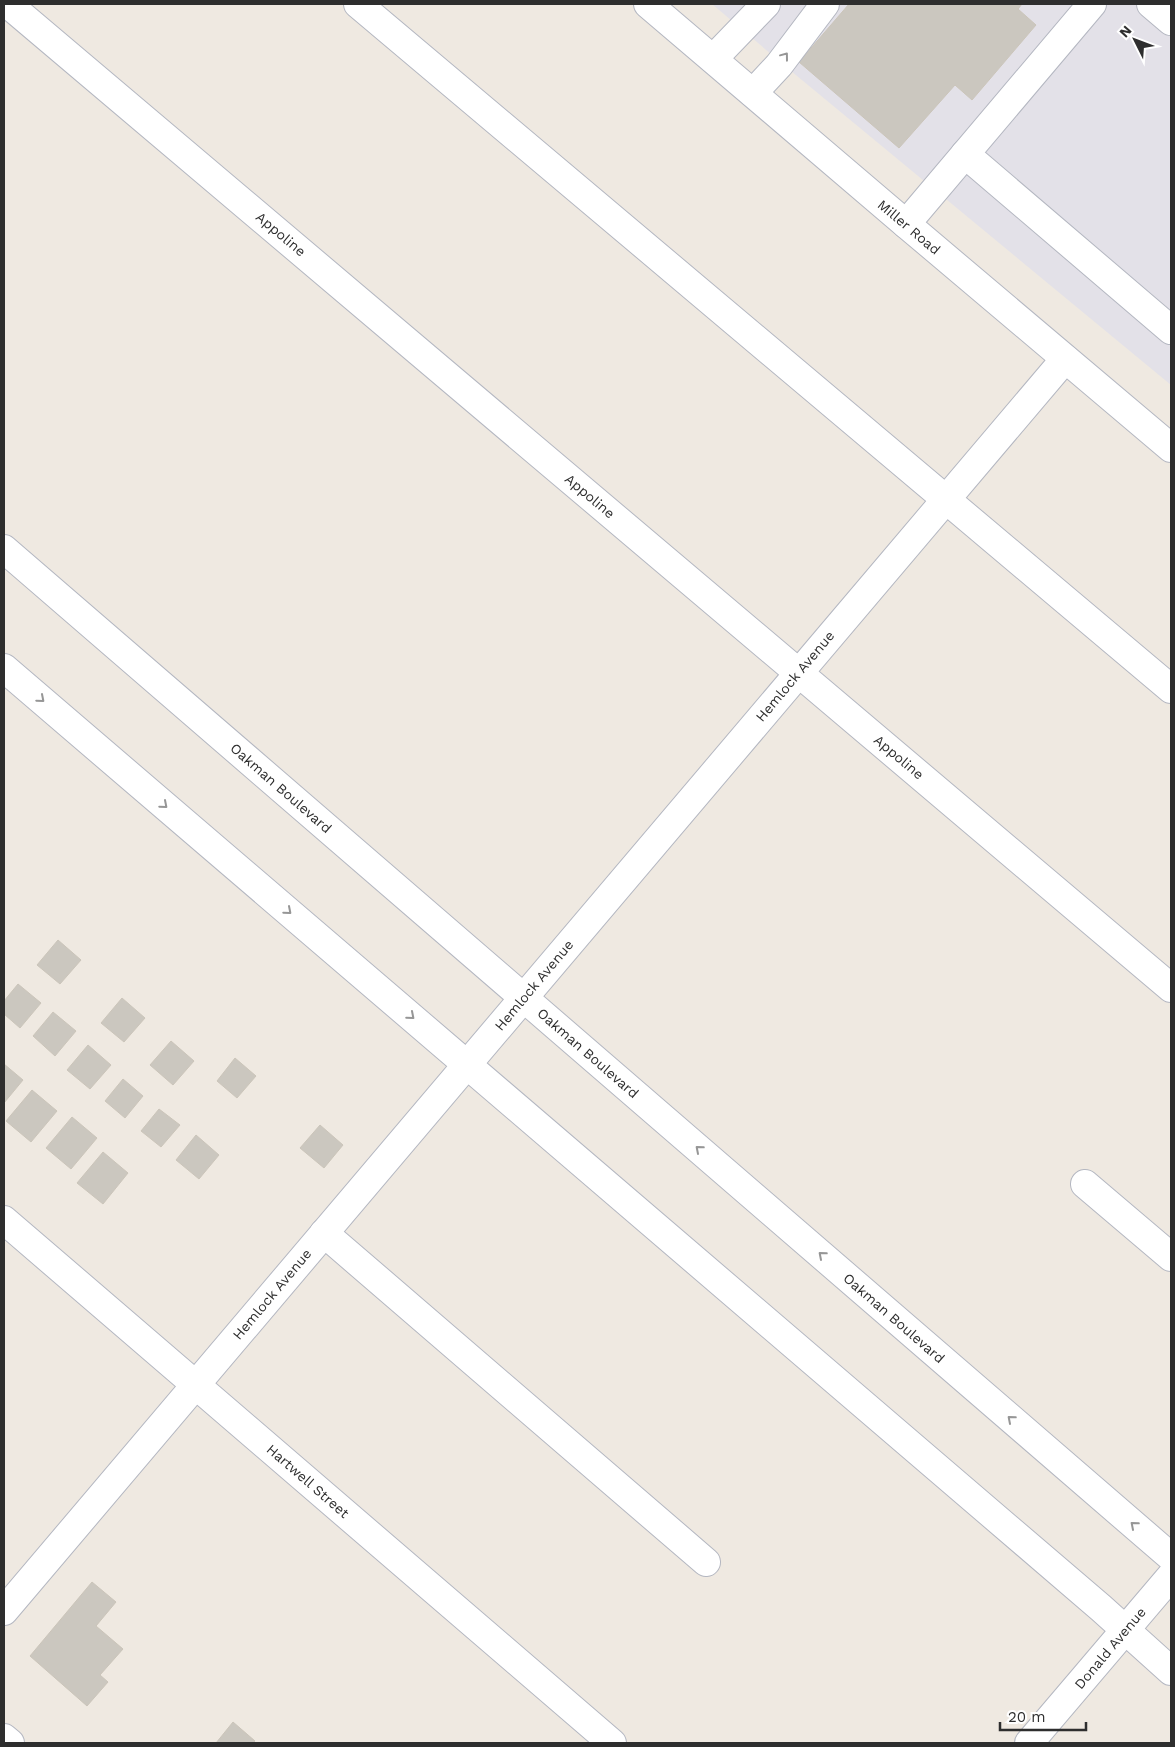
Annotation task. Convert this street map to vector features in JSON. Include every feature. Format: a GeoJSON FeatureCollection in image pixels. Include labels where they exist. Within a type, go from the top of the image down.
{"type":"FeatureCollection","features":[{"type":"Feature","properties":{"kind":"street","name":"Appoline"},"geometry":{"type":"LineString","coordinates":[[8,4],[1171,988]]}},
{"type":"Feature","properties":{"kind":"street"},"geometry":{"type":"LineString","coordinates":[[358,4],[1171,689]]}},
{"type":"Feature","properties":{"kind":"street","name":"Miller Road"},"geometry":{"type":"LineString","coordinates":[[648,4],[1171,448]]}},
{"type":"Feature","properties":{"kind":"street"},"geometry":{"type":"LineString","coordinates":[[713,59],[766,4]]}},
{"type":"Feature","properties":{"kind":"street"},"geometry":{"type":"LineString","coordinates":[[753,93],[779,65],[825,4]]}},
{"type":"Feature","properties":{"kind":"street"},"geometry":{"type":"LineString","coordinates":[[906,224],[1092,4]]}},
{"type":"Feature","properties":{"kind":"street"},"geometry":{"type":"LineString","coordinates":[[1150,4],[1171,21]]}},
{"type":"Feature","properties":{"kind":"street"},"geometry":{"type":"LineString","coordinates":[[965,154],[1171,330]]}},
{"type":"Feature","properties":{"kind":"street","name":"Hemlock Avenue"},"geometry":{"type":"LineString","coordinates":[[4,1611],[1065,359]]}},
{"type":"Feature","properties":{"kind":"street","name":"Oakman Boulevard"},"geometry":{"type":"LineString","coordinates":[[4,549],[1171,1557]]}},
{"type":"Feature","properties":{"kind":"street"},"geometry":{"type":"LineString","coordinates":[[4,668],[1171,1671]]}},
{"type":"Feature","properties":{"kind":"street"},"geometry":{"type":"LineString","coordinates":[[1085,1184],[1171,1257]]}},
{"type":"Feature","properties":{"kind":"street","name":"Hartwell Street"},"geometry":{"type":"LineString","coordinates":[[4,1220],[612,1743]]}},
{"type":"Feature","properties":{"kind":"street"},"geometry":{"type":"LineString","coordinates":[[324,1233],[706,1562]]}},
{"type":"Feature","properties":{"kind":"street","name":"Donald Avenue"},"geometry":{"type":"LineString","coordinates":[[1029,1743],[1171,1576]]}},
{"type":"Feature","properties":{"kind":"street"},"geometry":{"type":"LineString","coordinates":[[4,1738],[10,1743]]}},
{"type":"Feature","properties":{"kind":"shaded area"},"geometry":{"type":"Polygon","coordinates":[[[712,4],[1171,4],[1171,385],[791,71],[712,4]]]}},
{"type":"Feature","properties":{"kind":"building"},"geometry":{"type":"Polygon","coordinates":[[[849,4],[1022,4],[1018,9],[1036,25],[972,100],[955,85],[899,148],[799,62],[849,4]]]}},
{"type":"Feature","properties":{"kind":"building"},"geometry":{"type":"Polygon","coordinates":[[[58,940],[81,960],[60,984],[37,965],[58,940]]]}},
{"type":"Feature","properties":{"kind":"building"},"geometry":{"type":"Polygon","coordinates":[[[18,984],[41,1003],[20,1028],[4,1014],[4,1001],[18,984]]]}},
{"type":"Feature","properties":{"kind":"building"},"geometry":{"type":"Polygon","coordinates":[[[122,998],[145,1018],[124,1042],[101,1023],[122,998]]]}},
{"type":"Feature","properties":{"kind":"building"},"geometry":{"type":"Polygon","coordinates":[[[53,1012],[76,1031],[55,1056],[33,1036],[53,1012]]]}},
{"type":"Feature","properties":{"kind":"building"},"geometry":{"type":"Polygon","coordinates":[[[171,1041],[194,1061],[173,1085],[150,1065],[171,1041]]]}},
{"type":"Feature","properties":{"kind":"building"},"geometry":{"type":"Polygon","coordinates":[[[88,1045],[111,1065],[90,1089],[67,1070],[88,1045]]]}},
{"type":"Feature","properties":{"kind":"building"},"geometry":{"type":"Polygon","coordinates":[[[235,1058],[256,1076],[237,1098],[217,1081],[235,1058]]]}},
{"type":"Feature","properties":{"kind":"building"},"geometry":{"type":"Polygon","coordinates":[[[4,1064],[23,1080],[4,1103],[4,1064]]]}},
{"type":"Feature","properties":{"kind":"building"},"geometry":{"type":"Polygon","coordinates":[[[123,1079],[143,1096],[125,1118],[105,1101],[123,1079]]]}},
{"type":"Feature","properties":{"kind":"building"},"geometry":{"type":"Polygon","coordinates":[[[32,1090],[57,1111],[31,1142],[6,1121],[32,1090]]]}},
{"type":"Feature","properties":{"kind":"building"},"geometry":{"type":"Polygon","coordinates":[[[159,1109],[180,1125],[161,1147],[141,1131],[159,1109]]]}},
{"type":"Feature","properties":{"kind":"building"},"geometry":{"type":"Polygon","coordinates":[[[72,1117],[97,1138],[71,1169],[46,1148],[72,1117]]]}},
{"type":"Feature","properties":{"kind":"building"},"geometry":{"type":"Polygon","coordinates":[[[320,1125],[343,1145],[324,1168],[300,1148],[320,1125]]]}},
{"type":"Feature","properties":{"kind":"building"},"geometry":{"type":"Polygon","coordinates":[[[196,1135],[219,1155],[199,1179],[176,1160],[196,1135]]]}},
{"type":"Feature","properties":{"kind":"building"},"geometry":{"type":"Polygon","coordinates":[[[103,1152],[128,1173],[103,1204],[77,1183],[103,1152]]]}},
{"type":"Feature","properties":{"kind":"building"},"geometry":{"type":"Polygon","coordinates":[[[92,1582],[116,1602],[96,1626],[123,1649],[100,1675],[108,1682],[87,1706],[30,1656],[92,1582]]]}},
{"type":"Feature","properties":{"kind":"building"},"geometry":{"type":"Polygon","coordinates":[[[233,1722],[255,1741],[253,1743],[216,1743],[233,1722]]]}}]}
